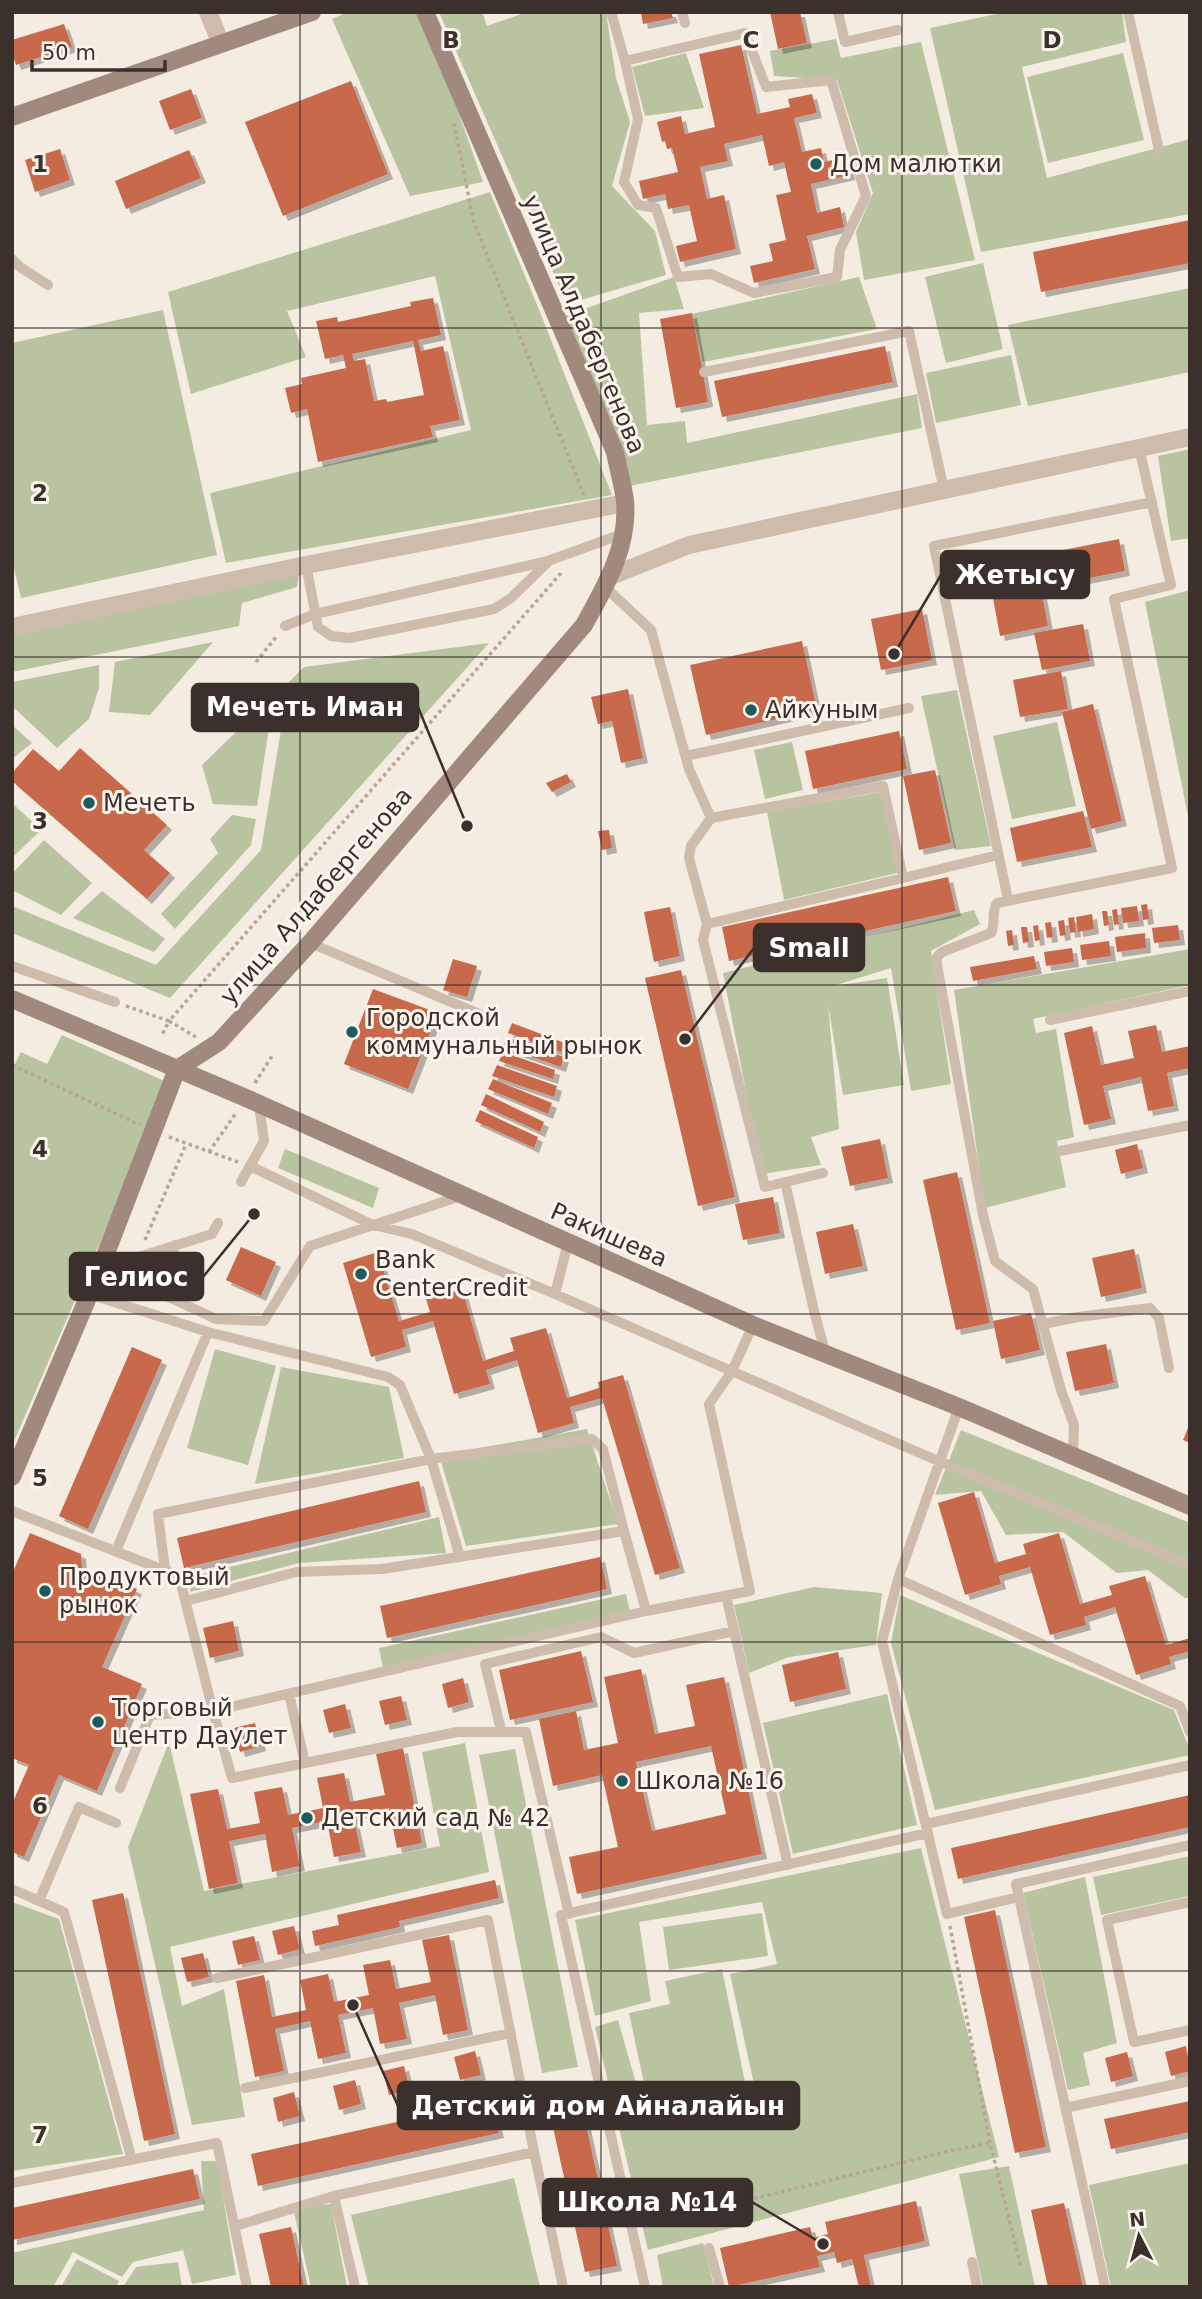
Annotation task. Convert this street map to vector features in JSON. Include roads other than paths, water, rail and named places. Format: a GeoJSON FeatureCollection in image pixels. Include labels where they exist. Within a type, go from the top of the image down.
{"type":"FeatureCollection","features":[{"type":"Feature","properties":{"kind":"street"},"geometry":{"type":"LineString","coordinates":[[208,12],[220,44]]}},
{"type":"Feature","properties":{"kind":"street"},"geometry":{"type":"LineString","coordinates":[[12,117],[312,12]]}},
{"type":"Feature","properties":{"kind":"street","name":"улица Алдабергенова"},"geometry":{"type":"LineString","coordinates":[[177,1069],[214,1046],[310,943],[584,625],[608,582],[621,547],[625,503],[615,452],[425,12]]}},
{"type":"Feature","properties":{"kind":"street"},"geometry":{"type":"LineString","coordinates":[[608,582],[689,545],[1190,437]]}},
{"type":"Feature","properties":{"kind":"street"},"geometry":{"type":"LineString","coordinates":[[12,627],[306,565],[625,503]]}},
{"type":"Feature","properties":{"kind":"street","name":"Ракишева"},"geometry":{"type":"LineString","coordinates":[[12,999],[259,1105],[753,1325],[959,1408],[1190,1506]]}},
{"type":"Feature","properties":{"kind":"street"},"geometry":{"type":"LineString","coordinates":[[12,1477],[100,1269],[177,1069]]}},
{"type":"Feature","properties":{"kind":"lane"},"geometry":{"type":"LineString","coordinates":[[611,12],[638,119],[624,182],[638,205],[656,208],[678,276],[711,274],[754,293],[837,277],[839,250],[866,195],[831,80],[765,87],[745,33],[625,61]]}},
{"type":"Feature","properties":{"kind":"lane"},"geometry":{"type":"LineString","coordinates":[[838,12],[845,42],[898,30]]}},
{"type":"Feature","properties":{"kind":"lane"},"geometry":{"type":"LineString","coordinates":[[1128,12],[1159,150]]}},
{"type":"Feature","properties":{"kind":"lane"},"geometry":{"type":"LineString","coordinates":[[12,259],[48,285]]}},
{"type":"Feature","properties":{"kind":"lane"},"geometry":{"type":"LineString","coordinates":[[704,372],[909,331],[944,490]]}},
{"type":"Feature","properties":{"kind":"lane"},"geometry":{"type":"LineString","coordinates":[[1073,1456],[1074,1425],[1060,1390],[1033,1289],[995,1261],[983,1215],[937,957],[942,952],[991,933],[996,903],[1172,868],[1114,599],[1171,585],[1139,448]]}},
{"type":"Feature","properties":{"kind":"lane"},"geometry":{"type":"LineString","coordinates":[[1007,900],[934,546],[1152,502]]}},
{"type":"Feature","properties":{"kind":"lane"},"geometry":{"type":"LineString","coordinates":[[285,626],[314,614],[548,561],[622,534]]}},
{"type":"Feature","properties":{"kind":"lane"},"geometry":{"type":"LineString","coordinates":[[306,565],[318,627],[325,634],[336,638],[349,638],[486,612],[502,605],[548,561]]}},
{"type":"Feature","properties":{"kind":"lane"},"geometry":{"type":"LineString","coordinates":[[608,582],[650,630],[686,757],[711,818]]}},
{"type":"Feature","properties":{"kind":"lane"},"geometry":{"type":"LineString","coordinates":[[686,757],[909,708]]}},
{"type":"Feature","properties":{"kind":"lane"},"geometry":{"type":"LineString","coordinates":[[823,1173],[765,1187],[703,940],[707,924],[689,858],[691,846],[711,818],[883,786],[903,878]]}},
{"type":"Feature","properties":{"kind":"lane"},"geometry":{"type":"LineString","coordinates":[[707,924],[998,855]]}},
{"type":"Feature","properties":{"kind":"lane"},"geometry":{"type":"LineString","coordinates":[[310,943],[480,1014]]}},
{"type":"Feature","properties":{"kind":"lane"},"geometry":{"type":"LineString","coordinates":[[12,966],[114,1002]]}},
{"type":"Feature","properties":{"kind":"lane"},"geometry":{"type":"LineString","coordinates":[[1050,1020],[1190,991]]}},
{"type":"Feature","properties":{"kind":"lane"},"geometry":{"type":"LineString","coordinates":[[241,1181],[264,1141],[259,1105]]}},
{"type":"Feature","properties":{"kind":"lane"},"geometry":{"type":"LineString","coordinates":[[1060,1151],[1190,1125]]}},
{"type":"Feature","properties":{"kind":"lane"},"geometry":{"type":"LineString","coordinates":[[250,1166],[373,1225],[412,1234],[939,1461],[1190,1565]]}},
{"type":"Feature","properties":{"kind":"lane"},"geometry":{"type":"LineString","coordinates":[[785,1182],[826,1355]]}},
{"type":"Feature","properties":{"kind":"lane"},"geometry":{"type":"LineString","coordinates":[[175,1245],[160,1293],[216,1319],[264,1321],[310,1247],[461,1196]]}},
{"type":"Feature","properties":{"kind":"lane"},"geometry":{"type":"LineString","coordinates":[[100,1269],[212,1234],[218,1223]]}},
{"type":"Feature","properties":{"kind":"lane"},"geometry":{"type":"LineString","coordinates":[[555,1294],[568,1243]]}},
{"type":"Feature","properties":{"kind":"lane"},"geometry":{"type":"LineString","coordinates":[[89,1294],[208,1332],[388,1377],[400,1385],[431,1459],[460,1557]]}},
{"type":"Feature","properties":{"kind":"lane"},"geometry":{"type":"LineString","coordinates":[[1043,1324],[1150,1308],[1158,1318],[1169,1368]]}},
{"type":"Feature","properties":{"kind":"lane"},"geometry":{"type":"LineString","coordinates":[[120,1788],[150,1715],[213,1711],[646,1611],[750,1591],[709,1404],[732,1371],[753,1325]]}},
{"type":"Feature","properties":{"kind":"lane"},"geometry":{"type":"LineString","coordinates":[[117,1551],[208,1332]]}},
{"type":"Feature","properties":{"kind":"lane"},"geometry":{"type":"LineString","coordinates":[[959,1408],[898,1579],[882,1641],[947,1914],[1018,1897]]}},
{"type":"Feature","properties":{"kind":"lane"},"geometry":{"type":"LineString","coordinates":[[165,1570],[158,1514],[431,1459],[592,1439],[603,1449],[646,1611]]}},
{"type":"Feature","properties":{"kind":"lane"},"geometry":{"type":"LineString","coordinates":[[12,1511],[179,1576],[232,1778],[457,1732],[526,1732],[569,1914]]}},
{"type":"Feature","properties":{"kind":"lane"},"geometry":{"type":"LineString","coordinates":[[186,1601],[296,1572],[382,1569],[624,1531]]}},
{"type":"Feature","properties":{"kind":"lane"},"geometry":{"type":"LineString","coordinates":[[898,1579],[1180,1706],[1190,1732]]}},
{"type":"Feature","properties":{"kind":"lane"},"geometry":{"type":"LineString","coordinates":[[726,1596],[788,1865]]}},
{"type":"Feature","properties":{"kind":"lane"},"geometry":{"type":"LineString","coordinates":[[502,1730],[485,1664],[601,1637],[634,1653],[734,1631]]}},
{"type":"Feature","properties":{"kind":"lane"},"geometry":{"type":"LineString","coordinates":[[289,1694],[305,1763]]}},
{"type":"Feature","properties":{"kind":"lane"},"geometry":{"type":"LineString","coordinates":[[645,2287],[561,1915],[788,1865],[927,1828],[1190,1765]]}},
{"type":"Feature","properties":{"kind":"lane"},"geometry":{"type":"LineString","coordinates":[[39,1901],[79,1807],[116,1823]]}},
{"type":"Feature","properties":{"kind":"lane"},"geometry":{"type":"LineString","coordinates":[[1105,2287],[1016,1884],[1190,1845]]}},
{"type":"Feature","properties":{"kind":"lane"},"geometry":{"type":"LineString","coordinates":[[12,1889],[64,1912],[132,2160]]}},
{"type":"Feature","properties":{"kind":"lane"},"geometry":{"type":"LineString","coordinates":[[1190,1902],[1107,1920],[1134,2042],[1190,2030]]}},
{"type":"Feature","properties":{"kind":"lane"},"geometry":{"type":"LineString","coordinates":[[217,1978],[488,1920],[563,2287]]}},
{"type":"Feature","properties":{"kind":"lane"},"geometry":{"type":"LineString","coordinates":[[246,2088],[511,2033]]}},
{"type":"Feature","properties":{"kind":"lane"},"geometry":{"type":"LineString","coordinates":[[1065,2108],[1190,2081]]}},
{"type":"Feature","properties":{"kind":"lane"},"geometry":{"type":"LineString","coordinates":[[12,2183],[217,2143],[247,2287]]}},
{"type":"Feature","properties":{"kind":"lane"},"geometry":{"type":"LineString","coordinates":[[235,2226],[334,2196],[534,2152]]}},
{"type":"Feature","properties":{"kind":"lane"},"geometry":{"type":"LineString","coordinates":[[334,2196],[355,2287]]}},
{"type":"Feature","properties":{"kind":"lane"},"geometry":{"type":"LineString","coordinates":[[709,2248],[720,2287]]}},
{"type":"Feature","properties":{"kind":"lane"},"geometry":{"type":"LineString","coordinates":[[972,2262],[977,2287]]}},
{"type":"Feature","properties":{"kind":"place","name":"Дом малютки"},"geometry":{"type":"Point","coordinates":[816,164]}},
{"type":"Feature","properties":{"kind":"place","name":"Жетысу"},"geometry":{"type":"Point","coordinates":[894,654]}},
{"type":"Feature","properties":{"kind":"place","name":"Айкуным"},"geometry":{"type":"Point","coordinates":[751,710]}},
{"type":"Feature","properties":{"kind":"place","name":"Мечеть"},"geometry":{"type":"Point","coordinates":[89,803]}},
{"type":"Feature","properties":{"kind":"place","name":"Мечеть Иман"},"geometry":{"type":"Point","coordinates":[467,826]}},
{"type":"Feature","properties":{"kind":"place","name":"Городской коммунальный рынок"},"geometry":{"type":"Point","coordinates":[352,1032]}},
{"type":"Feature","properties":{"kind":"place","name":"Small"},"geometry":{"type":"Point","coordinates":[685,1039]}},
{"type":"Feature","properties":{"kind":"place","name":"Гелиос"},"geometry":{"type":"Point","coordinates":[254,1214]}},
{"type":"Feature","properties":{"kind":"place","name":"Bank CenterCredit"},"geometry":{"type":"Point","coordinates":[361,1274]}},
{"type":"Feature","properties":{"kind":"place","name":"Продуктовый рынок"},"geometry":{"type":"Point","coordinates":[45,1591]}},
{"type":"Feature","properties":{"kind":"place","name":"Торговый центр Даулет"},"geometry":{"type":"Point","coordinates":[98,1722]}},
{"type":"Feature","properties":{"kind":"place","name":"Школа №16"},"geometry":{"type":"Point","coordinates":[622,1781]}},
{"type":"Feature","properties":{"kind":"place","name":"Детский сад № 42"},"geometry":{"type":"Point","coordinates":[307,1818]}},
{"type":"Feature","properties":{"kind":"place","name":"Детский дом Айналайын"},"geometry":{"type":"Point","coordinates":[353,2005]}},
{"type":"Feature","properties":{"kind":"place","name":"Школа №14"},"geometry":{"type":"Point","coordinates":[823,2244]}}]}
